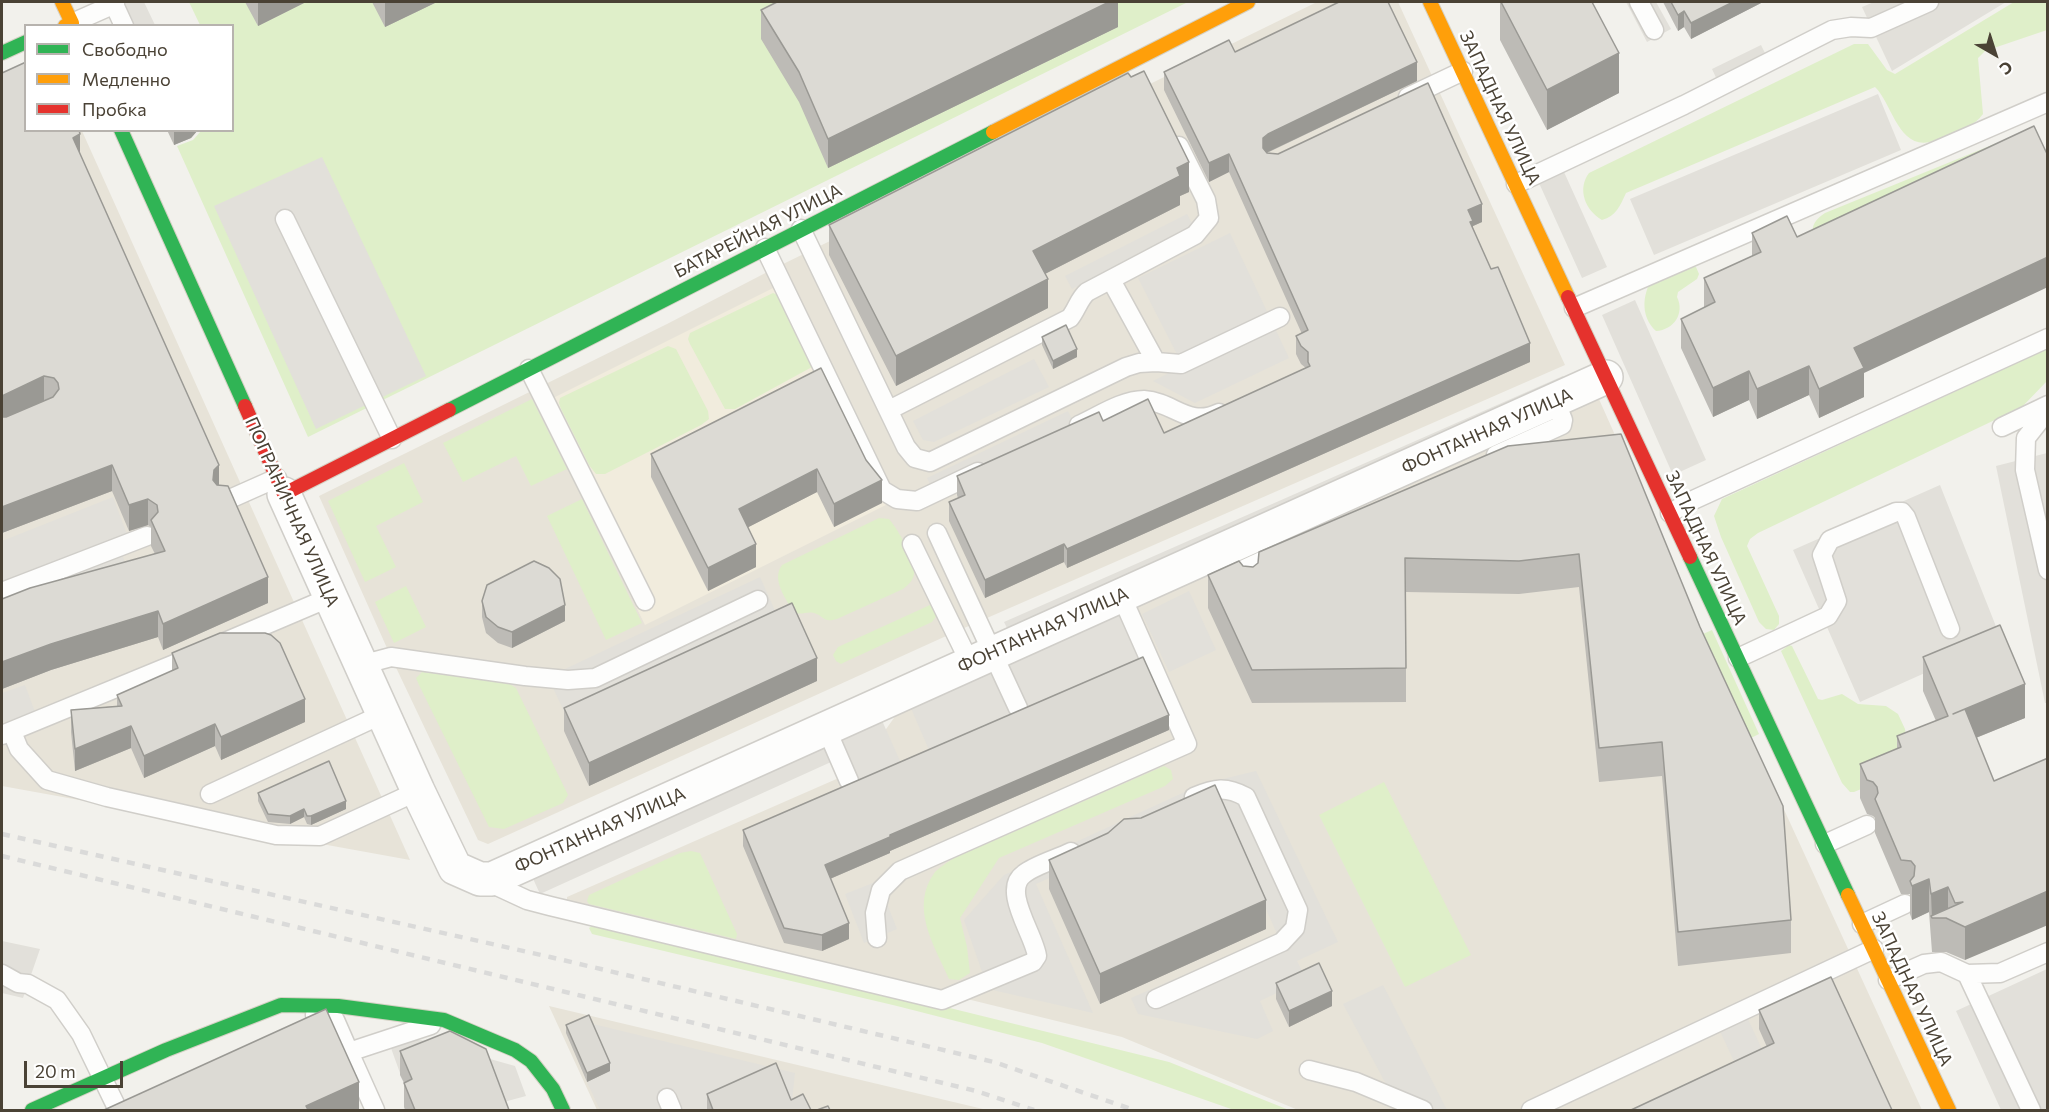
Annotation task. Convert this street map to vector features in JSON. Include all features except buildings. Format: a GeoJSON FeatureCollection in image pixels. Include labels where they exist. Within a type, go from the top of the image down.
{"type":"FeatureCollection","features":[{"type":"Feature","properties":{"kind":"main road"},"geometry":{"type":"LineString","coordinates":[[62,2],[70,24]]}},
{"type":"Feature","properties":{"kind":"main road","name":"БАТАРЕЙНАЯ УЛИЦА"},"geometry":{"type":"LineString","coordinates":[[281,486],[392,439],[1136,58],[1220,8],[1248,2]]}},
{"type":"Feature","properties":{"kind":"main road","name":"ЗАПАДНАЯ УЛИЦА"},"geometry":{"type":"LineString","coordinates":[[1430,2],[1949,1110]]}},
{"type":"Feature","properties":{"kind":"main road"},"geometry":{"type":"LineString","coordinates":[[2,53],[24,43]]}},
{"type":"Feature","properties":{"kind":"main road","name":"ПОГРАНИЧНАЯ УЛИЦА"},"geometry":{"type":"LineString","coordinates":[[122,132],[281,486]]}},
{"type":"Feature","properties":{"kind":"main road"},"geometry":{"type":"LineString","coordinates":[[32,1110],[166,1050],[281,1005],[338,1006],[444,1020],[514,1050],[531,1061],[553,1089],[563,1110]]}},
{"type":"Feature","properties":{"kind":"street","name":"ФОНТАННАЯ УЛИЦА"},"geometry":{"type":"LineString","coordinates":[[480,879],[492,879],[1121,595],[1234,559],[1606,377]]}},
{"type":"Feature","properties":{"kind":"street","name":"ПОГРАНИЧНАЯ УЛИЦА"},"geometry":{"type":"LineString","coordinates":[[281,486],[455,868],[480,879]]}},
{"type":"Feature","properties":{"kind":"lane"},"geometry":{"type":"LineString","coordinates":[[1639,2],[1654,30]]}},
{"type":"Feature","properties":{"kind":"lane"},"geometry":{"type":"LineString","coordinates":[[1516,184],[1680,98],[1832,30],[1851,27],[1871,28],[1929,2]]}},
{"type":"Feature","properties":{"kind":"lane"},"geometry":{"type":"LineString","coordinates":[[72,24],[114,3],[123,24]]}},
{"type":"Feature","properties":{"kind":"lane"},"geometry":{"type":"LineString","coordinates":[[1136,58],[1144,76]]}},
{"type":"Feature","properties":{"kind":"lane"},"geometry":{"type":"LineString","coordinates":[[1390,106],[1463,71]]}},
{"type":"Feature","properties":{"kind":"lane"},"geometry":{"type":"LineString","coordinates":[[1574,308],[2045,109]]}},
{"type":"Feature","properties":{"kind":"lane"},"geometry":{"type":"LineString","coordinates":[[889,410],[1070,318],[1081,297],[1087,292],[1195,235],[1209,218],[1206,200],[1169,126]]}},
{"type":"Feature","properties":{"kind":"lane"},"geometry":{"type":"LineString","coordinates":[[285,219],[392,439]]}},
{"type":"Feature","properties":{"kind":"lane"},"geometry":{"type":"LineString","coordinates":[[801,229],[906,447],[915,458],[930,462],[1126,367],[1139,363],[1156,362],[1181,364],[1280,317]]}},
{"type":"Feature","properties":{"kind":"lane"},"geometry":{"type":"LineString","coordinates":[[765,248],[882,490],[897,499],[917,501],[993,465]]}},
{"type":"Feature","properties":{"kind":"lane"},"geometry":{"type":"LineString","coordinates":[[1111,280],[1156,362]]}},
{"type":"Feature","properties":{"kind":"lane"},"geometry":{"type":"LineString","coordinates":[[1670,513],[1691,501],[2048,338]]}},
{"type":"Feature","properties":{"kind":"lane"},"geometry":{"type":"LineString","coordinates":[[529,369],[645,601]]}},
{"type":"Feature","properties":{"kind":"lane"},"geometry":{"type":"LineString","coordinates":[[1064,432],[1125,403],[1143,400],[1161,403],[1194,419],[1210,417],[1239,403]]}},
{"type":"Feature","properties":{"kind":"lane"},"geometry":{"type":"LineString","coordinates":[[1476,464],[1562,425],[1563,420],[1555,400]]}},
{"type":"Feature","properties":{"kind":"lane"},"geometry":{"type":"LineString","coordinates":[[2002,427],[2048,405]]}},
{"type":"Feature","properties":{"kind":"lane"},"geometry":{"type":"LineString","coordinates":[[2048,410],[2026,438],[2025,470],[2048,570]]}},
{"type":"Feature","properties":{"kind":"lane"},"geometry":{"type":"LineString","coordinates":[[223,502],[281,486]]}},
{"type":"Feature","properties":{"kind":"lane"},"geometry":{"type":"LineString","coordinates":[[1738,658],[1828,616],[1837,601],[1821,555],[1830,540],[1896,512],[1902,512],[1906,517],[1950,629]]}},
{"type":"Feature","properties":{"kind":"lane"},"geometry":{"type":"LineString","coordinates":[[937,533],[982,658]]}},
{"type":"Feature","properties":{"kind":"lane"},"geometry":{"type":"LineString","coordinates":[[2,592],[147,536]]}},
{"type":"Feature","properties":{"kind":"lane"},"geometry":{"type":"LineString","coordinates":[[912,544],[982,658],[1018,708]]}},
{"type":"Feature","properties":{"kind":"lane"},"geometry":{"type":"LineString","coordinates":[[1249,590],[1234,559],[1294,547]]}},
{"type":"Feature","properties":{"kind":"lane"},"geometry":{"type":"LineString","coordinates":[[877,938],[875,913],[881,890],[900,872],[1187,744],[1144,633],[1121,595]]}},
{"type":"Feature","properties":{"kind":"lane"},"geometry":{"type":"LineString","coordinates":[[331,597],[7,734],[47,780],[107,797],[276,835],[320,836],[418,791]]}},
{"type":"Feature","properties":{"kind":"lane"},"geometry":{"type":"LineString","coordinates":[[361,665],[391,657],[525,676],[568,680],[595,678],[758,600]]}},
{"type":"Feature","properties":{"kind":"lane"},"geometry":{"type":"LineString","coordinates":[[210,794],[383,714]]}},
{"type":"Feature","properties":{"kind":"lane"},"geometry":{"type":"LineString","coordinates":[[826,728],[849,781]]}},
{"type":"Feature","properties":{"kind":"lane"},"geometry":{"type":"LineString","coordinates":[[1156,999],[1282,942],[1295,928],[1298,910],[1245,797],[1231,789],[1208,790],[1177,804]]}},
{"type":"Feature","properties":{"kind":"lane"},"geometry":{"type":"LineString","coordinates":[[1825,844],[1867,825]]}},
{"type":"Feature","properties":{"kind":"lane"},"geometry":{"type":"LineString","coordinates":[[480,879],[527,900],[942,1000],[1033,962],[1037,956],[1036,945],[1018,905],[1014,889],[1022,874],[1084,846]]}},
{"type":"Feature","properties":{"kind":"lane"},"geometry":{"type":"LineString","coordinates":[[1862,924],[1905,904]]}},
{"type":"Feature","properties":{"kind":"lane"},"geometry":{"type":"LineString","coordinates":[[1531,1110],[1874,949]]}},
{"type":"Feature","properties":{"kind":"lane"},"geometry":{"type":"LineString","coordinates":[[1888,980],[1924,964],[1941,962],[1967,974],[2000,974],[2048,952]]}},
{"type":"Feature","properties":{"kind":"lane"},"geometry":{"type":"LineString","coordinates":[[2,974],[18,983],[28,984],[57,1000],[81,1034],[118,1110]]}},
{"type":"Feature","properties":{"kind":"lane"},"geometry":{"type":"LineString","coordinates":[[1967,974],[2031,1110]]}},
{"type":"Feature","properties":{"kind":"lane"},"geometry":{"type":"LineString","coordinates":[[281,1005],[335,1020],[375,1110]]}},
{"type":"Feature","properties":{"kind":"lane"},"geometry":{"type":"LineString","coordinates":[[349,1052],[444,1020]]}},
{"type":"Feature","properties":{"kind":"lane"},"geometry":{"type":"LineString","coordinates":[[1310,1070],[1356,1082],[1423,1110]]}},
{"type":"Feature","properties":{"kind":"shaded area"},"geometry":{"type":"Polygon","coordinates":[[[123,2],[144,2],[155,24],[133,24],[123,2]]]}},
{"type":"Feature","properties":{"kind":"shaded area"},"geometry":{"type":"Polygon","coordinates":[[[1317,2],[1398,2],[1565,365],[955,632],[488,844],[478,840],[391,657],[319,496],[775,268],[1317,2]]]}},
{"type":"Feature","properties":{"kind":"shaded area"},"geometry":{"type":"Polygon","coordinates":[[[1626,2],[1656,2],[1671,29],[1647,42],[1626,2]]]}},
{"type":"Feature","properties":{"kind":"shaded area"},"geometry":{"type":"Polygon","coordinates":[[[1874,2],[2006,2],[1892,71],[1862,7],[1874,2]]]}},
{"type":"Feature","properties":{"kind":"shaded area"},"geometry":{"type":"Polygon","coordinates":[[[1761,45],[1768,59],[1719,84],[1712,69],[1761,45]]]}},
{"type":"Feature","properties":{"kind":"shaded area"},"geometry":{"type":"Polygon","coordinates":[[[2,88],[24,126],[24,132],[82,132],[410,860],[2,786],[2,88]]]}},
{"type":"Feature","properties":{"kind":"shaded area"},"geometry":{"type":"Polygon","coordinates":[[[1878,94],[1901,150],[1654,255],[1630,199],[1878,94]]]}},
{"type":"Feature","properties":{"kind":"shaded area"},"geometry":{"type":"Polygon","coordinates":[[[322,157],[426,376],[316,429],[214,206],[322,157]]]}},
{"type":"Feature","properties":{"kind":"shaded area"},"geometry":{"type":"Polygon","coordinates":[[[1564,172],[1607,267],[1582,278],[1539,183],[1564,172]]]}},
{"type":"Feature","properties":{"kind":"shaded area"},"geometry":{"type":"Polygon","coordinates":[[[1187,214],[1194,227],[1072,289],[1065,276],[1187,214]]]}},
{"type":"Feature","properties":{"kind":"shaded area"},"geometry":{"type":"Polygon","coordinates":[[[1230,233],[1289,358],[1195,403],[1153,381],[1183,366],[1138,278],[1230,233]]]}},
{"type":"Feature","properties":{"kind":"shaded area"},"geometry":{"type":"Polygon","coordinates":[[[787,281],[896,500],[645,625],[537,406],[787,281]]]}},
{"type":"Feature","properties":{"kind":"shaded area"},"geometry":{"type":"Polygon","coordinates":[[[1635,300],[1706,460],[1673,475],[1602,315],[1635,300]]]}},
{"type":"Feature","properties":{"kind":"shaded area"},"geometry":{"type":"Polygon","coordinates":[[[1034,359],[1049,387],[934,442],[923,440],[913,421],[1034,359]]]}},
{"type":"Feature","properties":{"kind":"shaded area"},"geometry":{"type":"Polygon","coordinates":[[[1563,376],[1571,393],[1014,642],[1004,622],[1563,376]]]}},
{"type":"Feature","properties":{"kind":"shaded area"},"geometry":{"type":"Polygon","coordinates":[[[1594,388],[1719,668],[1922,1110],[1298,1110],[1122,1037],[567,901],[567,897],[857,770],[906,701],[1594,388]]]}},
{"type":"Feature","properties":{"kind":"shaded area"},"geometry":{"type":"Polygon","coordinates":[[[1068,411],[1074,423],[933,490],[927,478],[1068,411]]]}},
{"type":"Feature","properties":{"kind":"shaded area"},"geometry":{"type":"Polygon","coordinates":[[[2047,453],[2047,703],[2045,703],[1996,466],[2047,453]]]}},
{"type":"Feature","properties":{"kind":"shaded area"},"geometry":{"type":"Polygon","coordinates":[[[1940,485],[2001,639],[1860,702],[1793,550],[1940,485]]]}},
{"type":"Feature","properties":{"kind":"shaded area"},"geometry":{"type":"Polygon","coordinates":[[[113,497],[128,537],[117,542],[133,583],[2,621],[2,541],[113,497]]]}},
{"type":"Feature","properties":{"kind":"shaded area"},"geometry":{"type":"Polygon","coordinates":[[[760,577],[780,622],[569,722],[548,677],[760,577]]]}},
{"type":"Feature","properties":{"kind":"shaded area"},"geometry":{"type":"Polygon","coordinates":[[[1189,591],[1216,650],[1169,672],[1142,614],[1189,591]]]}},
{"type":"Feature","properties":{"kind":"shaded area"},"geometry":{"type":"Polygon","coordinates":[[[1122,613],[1147,671],[935,764],[910,706],[1122,613]]]}},
{"type":"Feature","properties":{"kind":"shaded area"},"geometry":{"type":"Polygon","coordinates":[[[25,685],[35,712],[2,723],[2,693],[25,685]]]}},
{"type":"Feature","properties":{"kind":"shaded area"},"geometry":{"type":"Polygon","coordinates":[[[880,716],[904,770],[859,789],[835,735],[880,716]]]}},
{"type":"Feature","properties":{"kind":"shaded area"},"geometry":{"type":"Polygon","coordinates":[[[822,741],[831,762],[540,894],[530,872],[822,741]]]}},
{"type":"Feature","properties":{"kind":"shaded area"},"geometry":{"type":"Polygon","coordinates":[[[1256,771],[1338,942],[1297,961],[1306,979],[1260,1001],[1273,1031],[1257,1039],[1138,1014],[1131,998],[1277,934],[1219,801],[1036,884],[1093,1013],[988,989],[964,920],[1004,875],[1202,784],[1256,771]]]}},
{"type":"Feature","properties":{"kind":"shaded area"},"geometry":{"type":"Polygon","coordinates":[[[878,881],[897,929],[864,943],[845,894],[878,881]]]}},
{"type":"Feature","properties":{"kind":"shaded area"},"geometry":{"type":"Polygon","coordinates":[[[2,941],[40,949],[23,998],[2,993],[2,941]]]}},
{"type":"Feature","properties":{"kind":"shaded area"},"geometry":{"type":"Polygon","coordinates":[[[2047,969],[2047,1110],[2001,1110],[1956,1011],[2047,969]]]}},
{"type":"Feature","properties":{"kind":"shaded area"},"geometry":{"type":"Polygon","coordinates":[[[1383,985],[1447,1110],[1400,1110],[1343,1004],[1383,985]]]}},
{"type":"Feature","properties":{"kind":"shaded area"},"geometry":{"type":"Polygon","coordinates":[[[549,1006],[983,1109],[987,1110],[597,1110],[549,1006]]]}},
{"type":"Feature","properties":{"kind":"shaded area"},"geometry":{"type":"Polygon","coordinates":[[[1747,1017],[1767,1060],[1739,1072],[1719,1029],[1747,1017]]]}},
{"type":"Feature","properties":{"kind":"shaded area"},"geometry":{"type":"Polygon","coordinates":[[[589,1023],[795,1073],[791,1110],[600,1110],[587,1082],[609,1071],[589,1023]]]}},
{"type":"Feature","properties":{"kind":"shaded area"},"geometry":{"type":"Polygon","coordinates":[[[387,1037],[440,1042],[445,1056],[400,1073],[387,1037]]]}},
{"type":"Feature","properties":{"kind":"shaded area"},"geometry":{"type":"Polygon","coordinates":[[[483,1057],[515,1066],[526,1096],[500,1103],[483,1057]]]}},
{"type":"Feature","properties":{"kind":"green space"},"geometry":{"type":"Polygon","coordinates":[[[189,2],[1188,2],[308,437],[177,146],[193,140],[200,132],[234,132],[234,24],[200,24],[189,2]]]}},
{"type":"Feature","properties":{"kind":"green space"},"geometry":{"type":"Polygon","coordinates":[[[2014,2],[2047,2],[2047,30],[1985,51],[1978,58],[1983,114],[1972,125],[1930,142],[1910,139],[1903,132],[1875,87],[1626,193],[1617,210],[1607,218],[1602,220],[1587,205],[1583,192],[1585,179],[1589,173],[1854,44],[1868,44],[1887,70],[1895,74],[2014,2]]]}},
{"type":"Feature","properties":{"kind":"green space"},"geometry":{"type":"Polygon","coordinates":[[[2014,136],[1813,235],[1815,222],[1825,213],[2014,136]]]}},
{"type":"Feature","properties":{"kind":"green space"},"geometry":{"type":"Polygon","coordinates":[[[1690,265],[1696,267],[1699,274],[1697,279],[1678,292],[1679,315],[1668,328],[1656,331],[1646,316],[1645,299],[1648,287],[1666,275],[1690,265]]]}},
{"type":"Feature","properties":{"kind":"green space"},"geometry":{"type":"Polygon","coordinates":[[[773,293],[780,296],[812,367],[735,409],[725,409],[690,344],[688,339],[690,333],[773,293]]]}},
{"type":"Feature","properties":{"kind":"green space"},"geometry":{"type":"Polygon","coordinates":[[[668,346],[676,349],[708,411],[709,419],[605,474],[596,474],[589,465],[561,409],[560,398],[668,346]]]}},
{"type":"Feature","properties":{"kind":"green space"},"geometry":{"type":"Polygon","coordinates":[[[2047,349],[2047,381],[2022,407],[1758,533],[1750,539],[1747,546],[1779,616],[1779,624],[1774,630],[1766,629],[1759,622],[1714,516],[1722,499],[2047,349]]]}},
{"type":"Feature","properties":{"kind":"green space"},"geometry":{"type":"Polygon","coordinates":[[[532,399],[567,469],[531,486],[516,456],[463,482],[443,443],[532,399]]]}},
{"type":"Feature","properties":{"kind":"green space"},"geometry":{"type":"Polygon","coordinates":[[[404,463],[423,502],[376,526],[396,567],[365,582],[328,501],[404,463]]]}},
{"type":"Feature","properties":{"kind":"green space"},"geometry":{"type":"Polygon","coordinates":[[[582,499],[642,623],[606,640],[547,516],[582,499]]]}},
{"type":"Feature","properties":{"kind":"green space"},"geometry":{"type":"Polygon","coordinates":[[[879,518],[889,519],[906,545],[914,568],[910,583],[903,589],[837,619],[824,619],[814,613],[793,612],[779,583],[779,571],[782,565],[879,518]]]}},
{"type":"Feature","properties":{"kind":"green space"},"geometry":{"type":"Polygon","coordinates":[[[406,586],[426,627],[394,643],[375,602],[406,586]]]}},
{"type":"Feature","properties":{"kind":"green space"},"geometry":{"type":"Polygon","coordinates":[[[930,605],[934,606],[938,614],[932,622],[841,664],[836,661],[833,655],[838,647],[930,605]]]}},
{"type":"Feature","properties":{"kind":"green space"},"geometry":{"type":"Polygon","coordinates":[[[1712,630],[1759,734],[1751,738],[1703,634],[1712,630]]]}},
{"type":"Feature","properties":{"kind":"green space"},"geometry":{"type":"Polygon","coordinates":[[[1789,645],[1792,646],[1818,699],[1842,694],[1858,704],[1886,706],[1898,714],[1905,729],[1908,747],[1883,780],[1854,792],[1850,792],[1842,783],[1781,651],[1789,645]]]}},
{"type":"Feature","properties":{"kind":"green space"},"geometry":{"type":"Polygon","coordinates":[[[422,672],[508,683],[516,688],[568,795],[563,803],[504,829],[489,827],[419,685],[416,678],[422,672]]]}},
{"type":"Feature","properties":{"kind":"green space"},"geometry":{"type":"Polygon","coordinates":[[[1164,766],[1171,770],[1173,779],[1165,786],[999,858],[960,918],[970,973],[959,980],[949,979],[931,939],[924,912],[924,899],[935,872],[954,858],[1164,766]]]}},
{"type":"Feature","properties":{"kind":"green space"},"geometry":{"type":"Polygon","coordinates":[[[1384,782],[1471,955],[1405,987],[1319,815],[1384,782]]]}},
{"type":"Feature","properties":{"kind":"green space"},"geometry":{"type":"Polygon","coordinates":[[[691,851],[700,853],[737,934],[736,939],[589,904],[587,901],[589,895],[680,853],[691,851]]]}},
{"type":"Feature","properties":{"kind":"green space"},"geometry":{"type":"Polygon","coordinates":[[[595,924],[1169,1062],[1289,1110],[1234,1110],[1042,1043],[897,1006],[592,934],[589,928],[595,924]]]}},
{"type":"Feature","properties":{"kind":"railway"},"geometry":{"type":"LineString","coordinates":[[2,834],[550,957],[994,1062],[1134,1110]]}},
{"type":"Feature","properties":{"kind":"railway"},"geometry":{"type":"LineString","coordinates":[[2,856],[976,1091],[1034,1110]]}},
{"type":"Feature","properties":{"kind":"traffic: fast"},"geometry":{"type":"LineString","coordinates":[[2,53],[24,43]]}},
{"type":"Feature","properties":{"kind":"traffic: fast"},"geometry":{"type":"LineString","coordinates":[[122,132],[245,406]]}},
{"type":"Feature","properties":{"kind":"traffic: fast"},"geometry":{"type":"LineString","coordinates":[[449,410],[993,132]]}},
{"type":"Feature","properties":{"kind":"traffic: fast"},"geometry":{"type":"LineString","coordinates":[[1690,557],[1848,895]]}},
{"type":"Feature","properties":{"kind":"traffic: fast"},"geometry":{"type":"LineString","coordinates":[[32,1110],[166,1050],[281,1005],[338,1006],[444,1020],[515,1050],[531,1061],[553,1089],[563,1110]]}},
{"type":"Feature","properties":{"kind":"traffic: slow"},"geometry":{"type":"LineString","coordinates":[[62,2],[72,23],[70,24]]}},
{"type":"Feature","properties":{"kind":"traffic: slow"},"geometry":{"type":"LineString","coordinates":[[993,132],[1248,2]]}},
{"type":"Feature","properties":{"kind":"traffic: slow"},"geometry":{"type":"LineString","coordinates":[[1430,2],[1568,297]]}},
{"type":"Feature","properties":{"kind":"traffic: slow"},"geometry":{"type":"LineString","coordinates":[[1848,895],[1949,1110]]}},
{"type":"Feature","properties":{"kind":"traffic: jam"},"geometry":{"type":"LineString","coordinates":[[1568,297],[1690,557]]}},
{"type":"Feature","properties":{"kind":"traffic: jam"},"geometry":{"type":"LineString","coordinates":[[245,406],[284,494],[449,410]]}}]}
